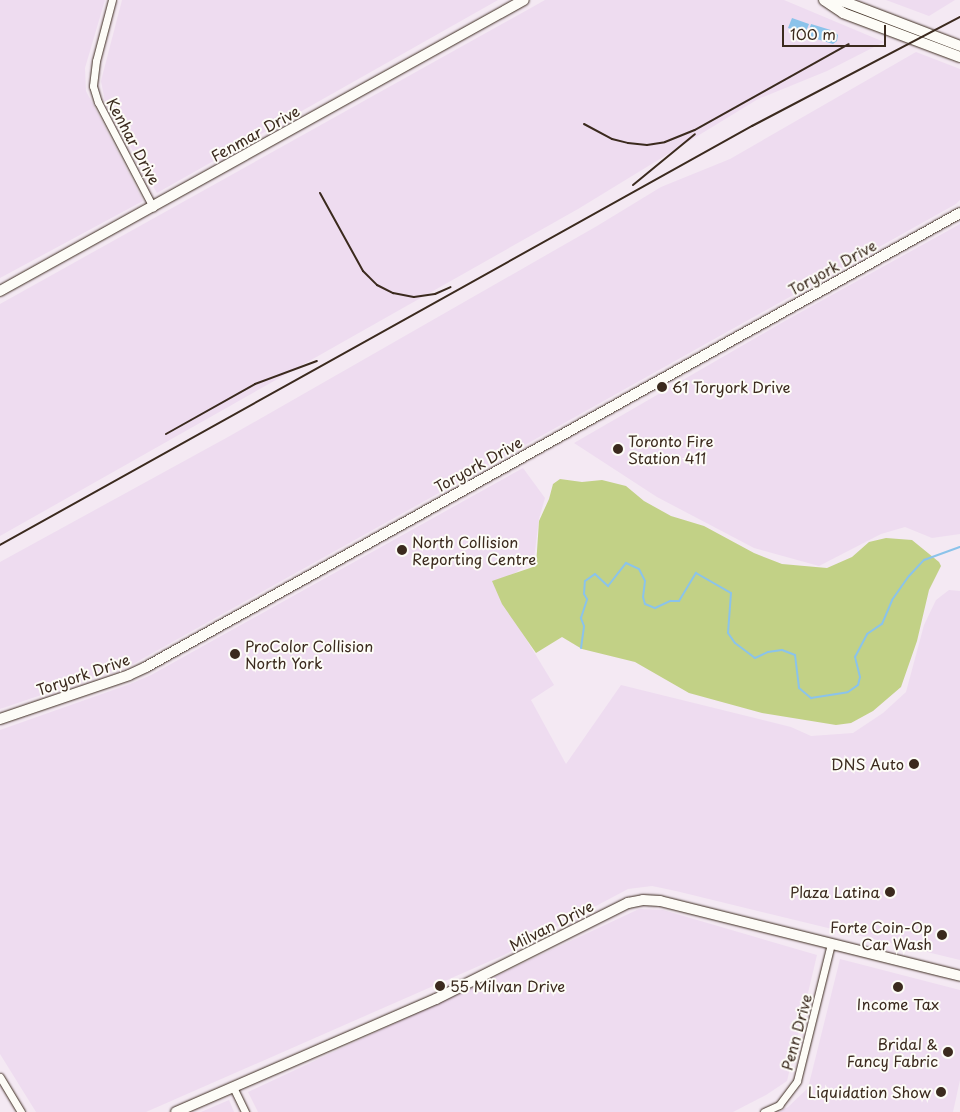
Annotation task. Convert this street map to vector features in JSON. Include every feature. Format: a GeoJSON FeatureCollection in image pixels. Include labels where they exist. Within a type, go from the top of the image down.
{"type":"FeatureCollection","features":[{"type":"Feature","properties":{"kind":"street","name":"Kenhar Drive"},"geometry":{"type":"LineString","coordinates":[[112,0],[96,61],[93,86],[98,102],[153,207]]}},
{"type":"Feature","properties":{"kind":"street","name":"Fenmar Drive"},"geometry":{"type":"LineString","coordinates":[[0,291],[524,0]]}},
{"type":"Feature","properties":{"kind":"street"},"geometry":{"type":"LineString","coordinates":[[824,0],[845,2],[960,46]]}},
{"type":"Feature","properties":{"kind":"street"},"geometry":{"type":"LineString","coordinates":[[824,0],[843,13],[960,57]]}},
{"type":"Feature","properties":{"kind":"street","name":"Toryork Drive"},"geometry":{"type":"LineString","coordinates":[[0,719],[146,667],[960,212]]}},
{"type":"Feature","properties":{"kind":"street","name":"Milvan Drive"},"geometry":{"type":"LineString","coordinates":[[176,1112],[436,999],[628,903],[660,901],[960,976]]}},
{"type":"Feature","properties":{"kind":"street","name":"Penn Drive"},"geometry":{"type":"LineString","coordinates":[[764,1112],[779,1105],[797,1081],[832,944]]}},
{"type":"Feature","properties":{"kind":"street"},"geometry":{"type":"LineString","coordinates":[[0,1077],[22,1112]]}},
{"type":"Feature","properties":{"kind":"street"},"geometry":{"type":"LineString","coordinates":[[233,1087],[245,1112]]}},
{"type":"Feature","properties":{"kind":"shaded area"},"geometry":{"type":"Polygon","coordinates":[[[0,0],[105,0],[85,68],[86,91],[143,201],[0,278],[0,0]]]}},
{"type":"Feature","properties":{"kind":"shaded area"},"geometry":{"type":"Polygon","coordinates":[[[122,0],[498,0],[157,193],[105,102],[101,81],[122,0]]]}},
{"type":"Feature","properties":{"kind":"shaded area"},"geometry":{"type":"Polygon","coordinates":[[[545,0],[784,0],[884,42],[827,71],[758,99],[578,209],[0,536],[0,304],[545,0]]]}},
{"type":"Feature","properties":{"kind":"shaded area"},"geometry":{"type":"Polygon","coordinates":[[[886,0],[955,0],[929,16],[886,0]]]}},
{"type":"Feature","properties":{"kind":"shaded area"},"geometry":{"type":"Polygon","coordinates":[[[916,52],[960,69],[960,200],[956,204],[133,664],[0,709],[0,562],[228,437],[597,226],[661,187],[730,159],[916,52]]]}},
{"type":"Feature","properties":{"kind":"shaded area"},"geometry":{"type":"Polygon","coordinates":[[[960,224],[960,534],[932,538],[905,527],[881,534],[819,566],[754,548],[657,497],[574,443],[783,322],[960,224]]]}},
{"type":"Feature","properties":{"kind":"shaded area"},"geometry":{"type":"Polygon","coordinates":[[[523,468],[545,498],[539,519],[534,559],[495,588],[554,685],[531,700],[566,764],[621,685],[791,727],[811,736],[853,733],[883,713],[906,692],[924,625],[936,600],[949,590],[960,591],[960,960],[676,891],[652,886],[628,889],[504,955],[146,1112],[36,1112],[0,1054],[0,730],[151,675],[523,468]]]}},
{"type":"Feature","properties":{"kind":"shaded area"},"geometry":{"type":"Polygon","coordinates":[[[639,909],[663,910],[817,955],[787,1081],[766,1095],[733,1112],[258,1112],[248,1092],[639,909]]]}},
{"type":"Feature","properties":{"kind":"shaded area"},"geometry":{"type":"Polygon","coordinates":[[[840,959],[960,990],[960,1080],[953,1112],[779,1112],[788,1107],[808,1088],[840,959]]]}},
{"type":"Feature","properties":{"kind":"shaded area"},"geometry":{"type":"Polygon","coordinates":[[[229,1100],[234,1112],[201,1112],[229,1100]]]}},
{"type":"Feature","properties":{"kind":"green space"},"geometry":{"type":"Polygon","coordinates":[[[560,479],[582,482],[602,480],[626,486],[644,501],[671,516],[704,526],[754,553],[782,564],[827,568],[852,557],[869,542],[886,538],[912,540],[939,562],[941,566],[929,590],[917,641],[901,687],[873,711],[851,723],[836,725],[762,713],[689,693],[635,662],[582,649],[562,637],[536,653],[502,604],[492,581],[536,566],[539,521],[549,499],[553,484],[560,479]]]}},
{"type":"Feature","properties":{"kind":"water"},"geometry":{"type":"Polygon","coordinates":[[[792,18],[809,24],[805,34],[788,28],[792,18]]]}},
{"type":"Feature","properties":{"kind":"water"},"geometry":{"type":"Polygon","coordinates":[[[811,24],[834,31],[838,35],[837,41],[833,44],[807,36],[811,24]]]}},
{"type":"Feature","properties":{"kind":"waterway"},"geometry":{"type":"LineString","coordinates":[[581,648],[584,626],[581,618],[587,599],[584,594],[585,581],[595,574],[608,586],[626,563],[639,569],[645,581],[643,597],[645,604],[655,608],[670,601],[679,601],[696,573],[731,593],[728,633],[735,643],[755,658],[768,652],[782,650],[795,655],[799,688],[811,698],[848,692],[858,685],[860,677],[855,657],[867,634],[882,624],[892,600],[909,576],[924,560],[960,547]]}},
{"type":"Feature","properties":{"kind":"railway"},"geometry":{"type":"LineString","coordinates":[[0,545],[752,126],[960,17]]}},
{"type":"Feature","properties":{"kind":"railway"},"geometry":{"type":"LineString","coordinates":[[584,124],[612,139],[628,143],[647,145],[665,142],[695,130],[849,44]]}},
{"type":"Feature","properties":{"kind":"railway"},"geometry":{"type":"LineString","coordinates":[[633,185],[695,134]]}},
{"type":"Feature","properties":{"kind":"railway"},"geometry":{"type":"LineString","coordinates":[[320,193],[363,271],[377,285],[393,293],[414,297],[435,294],[451,287]]}},
{"type":"Feature","properties":{"kind":"railway"},"geometry":{"type":"LineString","coordinates":[[166,434],[255,384],[317,361]]}},
{"type":"Feature","properties":{"kind":"place","name":"61 Toryork Drive"},"geometry":{"type":"Point","coordinates":[662,387]}},
{"type":"Feature","properties":{"kind":"place","name":"Toronto Fire Station 411"},"geometry":{"type":"Point","coordinates":[618,449]}},
{"type":"Feature","properties":{"kind":"place","name":"North Collision Reporting Centre"},"geometry":{"type":"Point","coordinates":[402,550]}},
{"type":"Feature","properties":{"kind":"place","name":"ProColor Collision North York"},"geometry":{"type":"Point","coordinates":[235,654]}},
{"type":"Feature","properties":{"kind":"place","name":"DNS Auto"},"geometry":{"type":"Point","coordinates":[914,764]}},
{"type":"Feature","properties":{"kind":"place","name":"Plaza Latina"},"geometry":{"type":"Point","coordinates":[890,892]}},
{"type":"Feature","properties":{"kind":"place","name":"Forte Coin-Op Car Wash"},"geometry":{"type":"Point","coordinates":[942,935]}},
{"type":"Feature","properties":{"kind":"place","name":"55 Milvan Drive"},"geometry":{"type":"Point","coordinates":[440,986]}},
{"type":"Feature","properties":{"kind":"place","name":"Income Tax"},"geometry":{"type":"Point","coordinates":[898,987]}},
{"type":"Feature","properties":{"kind":"place","name":"Bridal & Fancy Fabric"},"geometry":{"type":"Point","coordinates":[948,1052]}},
{"type":"Feature","properties":{"kind":"place","name":"Liquidation Show"},"geometry":{"type":"Point","coordinates":[941,1092]}}]}
